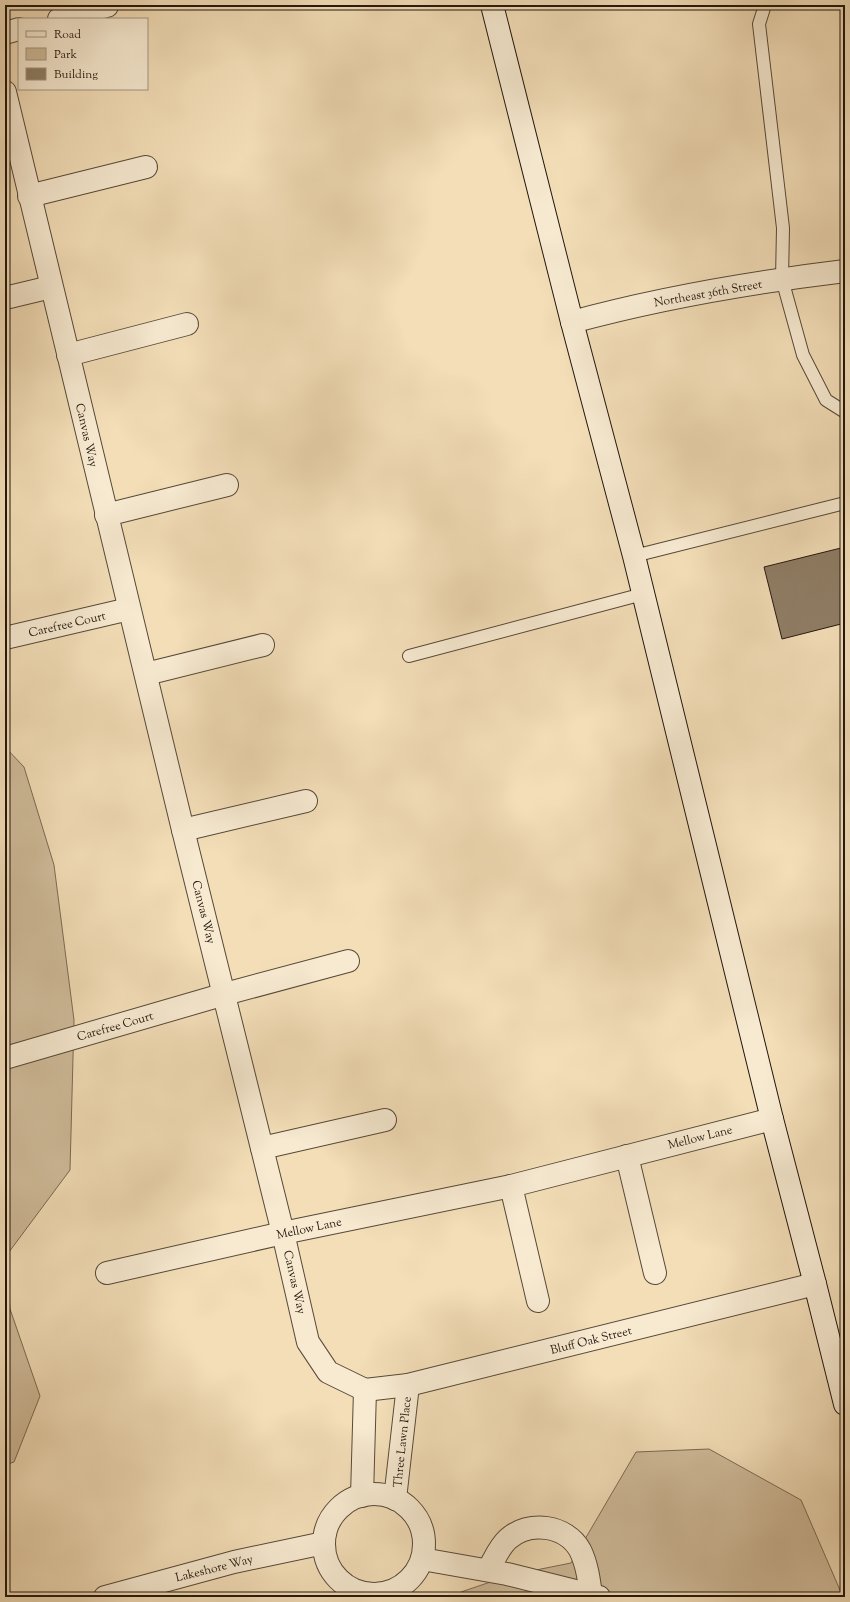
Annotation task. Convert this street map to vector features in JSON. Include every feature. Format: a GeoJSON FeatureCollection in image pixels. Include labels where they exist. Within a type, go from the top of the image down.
{"type":"FeatureCollection","features":[{"type":"Feature","properties":{"kind":"street"},"geometry":{"type":"LineString","coordinates":[[492,5],[572,322],[634,556],[772,1119],[816,1284],[845,1404]]}},
{"type":"Feature","properties":{"kind":"street"},"geometry":{"type":"LineString","coordinates":[[63,18],[108,6]]}},
{"type":"Feature","properties":{"kind":"street"},"geometry":{"type":"LineString","coordinates":[[5,33],[18,29]]}},
{"type":"Feature","properties":{"kind":"street","name":"Canvas Way"},"geometry":{"type":"LineString","coordinates":[[5,92],[106,515],[183,830],[225,994],[308,1342],[328,1372],[365,1390]]}},
{"type":"Feature","properties":{"kind":"street"},"geometry":{"type":"LineString","coordinates":[[29,196],[146,167]]}},
{"type":"Feature","properties":{"kind":"street","name":"Northeast 36th Street"},"geometry":{"type":"LineString","coordinates":[[572,322],[627,307],[782,280],[845,271]]}},
{"type":"Feature","properties":{"kind":"street"},"geometry":{"type":"LineString","coordinates":[[5,298],[51,287]]}},
{"type":"Feature","properties":{"kind":"street"},"geometry":{"type":"LineString","coordinates":[[68,355],[187,324]]}},
{"type":"Feature","properties":{"kind":"street"},"geometry":{"type":"LineString","coordinates":[[106,515],[227,485]]}},
{"type":"Feature","properties":{"kind":"street","name":"Carefree Court"},"geometry":{"type":"LineString","coordinates":[[5,638],[129,609]]}},
{"type":"Feature","properties":{"kind":"street"},"geometry":{"type":"LineString","coordinates":[[146,674],[263,645]]}},
{"type":"Feature","properties":{"kind":"street"},"geometry":{"type":"LineString","coordinates":[[183,830],[306,801]]}},
{"type":"Feature","properties":{"kind":"street"},"geometry":{"type":"LineString","coordinates":[[225,994],[348,961]]}},
{"type":"Feature","properties":{"kind":"street","name":"Carefree Court"},"geometry":{"type":"LineString","coordinates":[[5,1058],[225,994]]}},
{"type":"Feature","properties":{"kind":"street","name":"Mellow Lane"},"geometry":{"type":"LineString","coordinates":[[108,1273],[283,1233],[511,1186],[772,1119]]}},
{"type":"Feature","properties":{"kind":"street"},"geometry":{"type":"LineString","coordinates":[[262,1148],[385,1120]]}},
{"type":"Feature","properties":{"kind":"street"},"geometry":{"type":"LineString","coordinates":[[627,1156],[655,1273]]}},
{"type":"Feature","properties":{"kind":"street"},"geometry":{"type":"LineString","coordinates":[[511,1186],[538,1301]]}},
{"type":"Feature","properties":{"kind":"street","name":"Bluff Oak Street"},"geometry":{"type":"LineString","coordinates":[[365,1390],[408,1385],[816,1284]]}},
{"type":"Feature","properties":{"kind":"street","name":"Three Lawn Place"},"geometry":{"type":"LineString","coordinates":[[395,1499],[408,1385]]}},
{"type":"Feature","properties":{"kind":"street"},"geometry":{"type":"LineString","coordinates":[[362,1496],[365,1390]]}},
{"type":"Feature","properties":{"kind":"street"},"geometry":{"type":"LineString","coordinates":[[380,1494],[395,1499],[407,1507],[417,1518],[422,1531],[424,1545],[422,1559],[414,1574],[402,1586],[387,1593],[370,1596],[355,1591],[342,1583],[332,1571],[326,1558],[324,1543],[328,1527],[335,1512],[347,1502],[362,1496],[380,1494]]}},
{"type":"Feature","properties":{"kind":"street"},"geometry":{"type":"LineString","coordinates":[[488,1570],[499,1549],[508,1539],[520,1531],[536,1528],[549,1528],[562,1532],[574,1540],[581,1551],[595,1596]]}},
{"type":"Feature","properties":{"kind":"street","name":"Lakeshore Way"},"geometry":{"type":"LineString","coordinates":[[105,1597],[234,1562],[324,1543]]}},
{"type":"Feature","properties":{"kind":"street"},"geometry":{"type":"LineString","coordinates":[[422,1559],[507,1574],[595,1596]]}},
{"type":"Feature","properties":{"kind":"lane"},"geometry":{"type":"LineString","coordinates":[[765,5],[758,24],[783,228],[782,280],[803,355],[826,400],[845,412]]}},
{"type":"Feature","properties":{"kind":"lane"},"geometry":{"type":"LineString","coordinates":[[634,556],[845,503]]}},
{"type":"Feature","properties":{"kind":"lane"},"geometry":{"type":"LineString","coordinates":[[409,656],[643,594]]}},
{"type":"Feature","properties":{"kind":"green space"},"geometry":{"type":"Polygon","coordinates":[[[5,747],[24,767],[54,865],[74,1020],[70,1170],[6,1256],[10,1309],[40,1396],[14,1462],[5,1465],[5,747]]]}},
{"type":"Feature","properties":{"kind":"green space"},"geometry":{"type":"Polygon","coordinates":[[[709,1449],[801,1500],[843,1597],[459,1597],[461,1592],[511,1575],[571,1563],[636,1452],[709,1449]]]}},
{"type":"Feature","properties":{"kind":"building"},"geometry":{"type":"Polygon","coordinates":[[[845,547],[845,623],[782,639],[764,567],[845,547]]]}}]}
